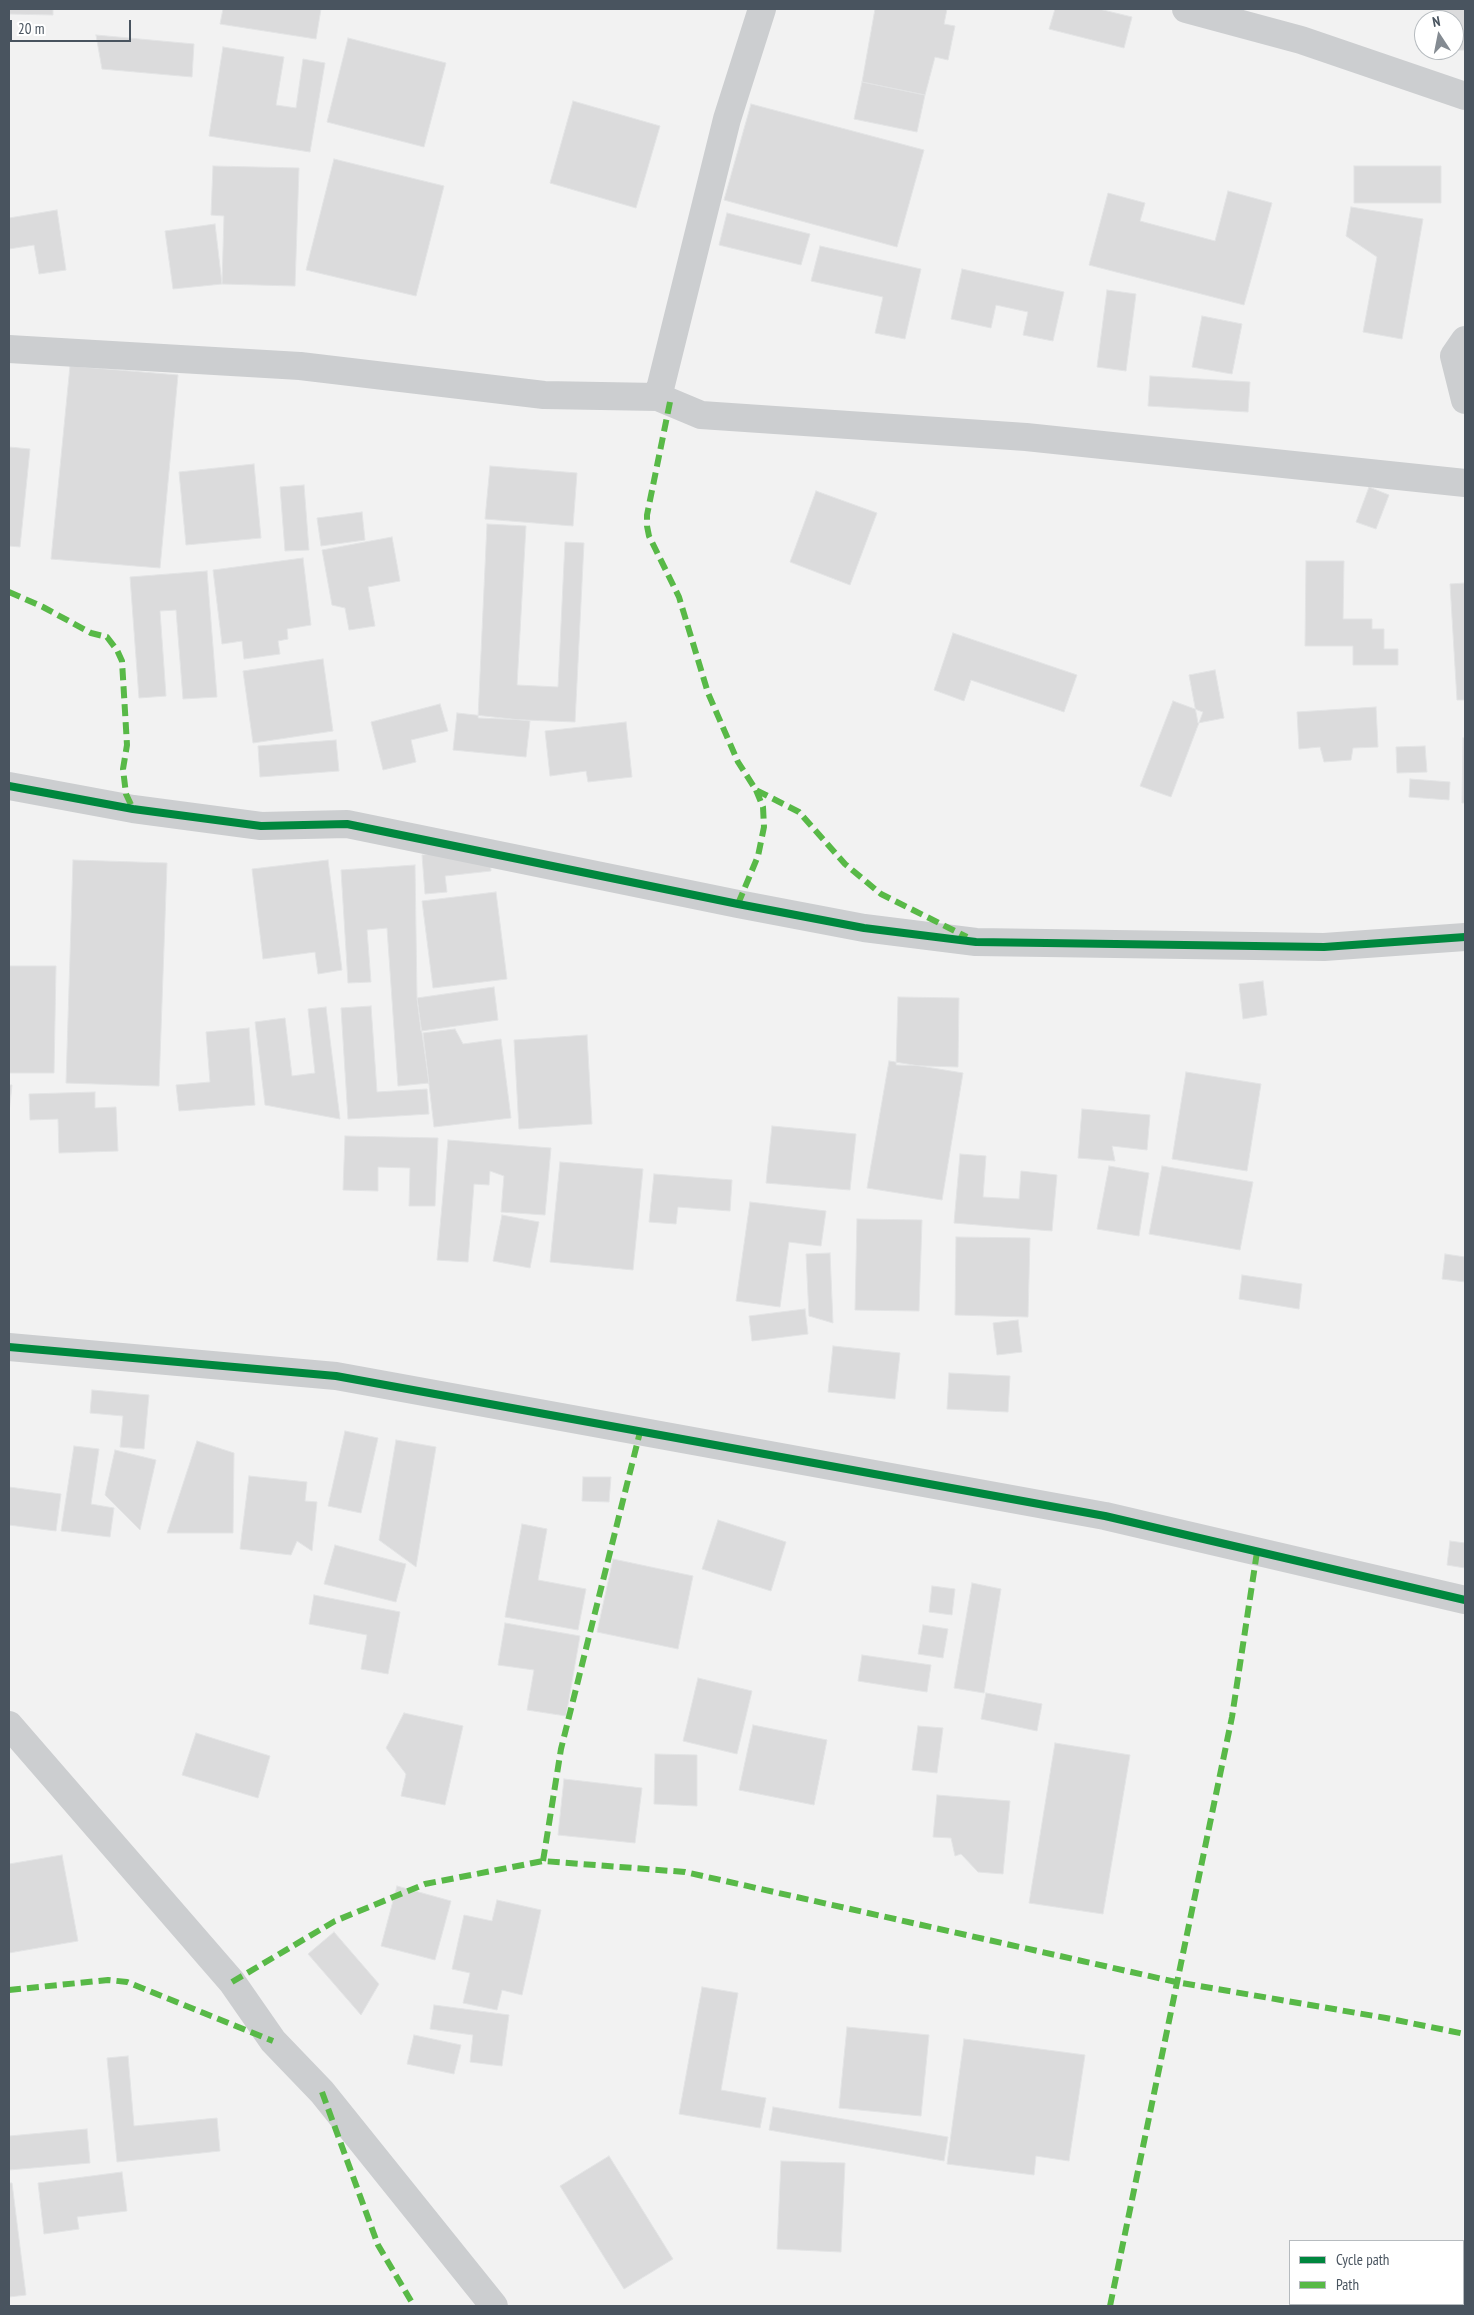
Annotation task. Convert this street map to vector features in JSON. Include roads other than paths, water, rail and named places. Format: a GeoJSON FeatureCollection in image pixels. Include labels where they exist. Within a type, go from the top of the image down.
{"type":"FeatureCollection","features":[{"type":"Feature","properties":{"kind":"street"},"geometry":{"type":"LineString","coordinates":[[658,397],[727,119],[762,9]]}},
{"type":"Feature","properties":{"kind":"street"},"geometry":{"type":"LineString","coordinates":[[1186,9],[1301,40],[1465,96]]}},
{"type":"Feature","properties":{"kind":"street"},"geometry":{"type":"LineString","coordinates":[[1465,340],[1454,356],[1465,400]]}},
{"type":"Feature","properties":{"kind":"street"},"geometry":{"type":"LineString","coordinates":[[9,349],[300,366],[544,395],[658,397],[701,415],[1026,437],[1465,483]]}},
{"type":"Feature","properties":{"kind":"street"},"geometry":{"type":"LineString","coordinates":[[9,786],[133,809],[261,826],[347,824],[864,928],[976,942],[1324,947],[1465,937]]}},
{"type":"Feature","properties":{"kind":"street"},"geometry":{"type":"LineString","coordinates":[[9,1347],[336,1376],[1105,1516],[1465,1600]]}},
{"type":"Feature","properties":{"kind":"street"},"geometry":{"type":"LineString","coordinates":[[9,1725],[232,1982],[274,2041],[322,2092],[494,2306]]}}]}
